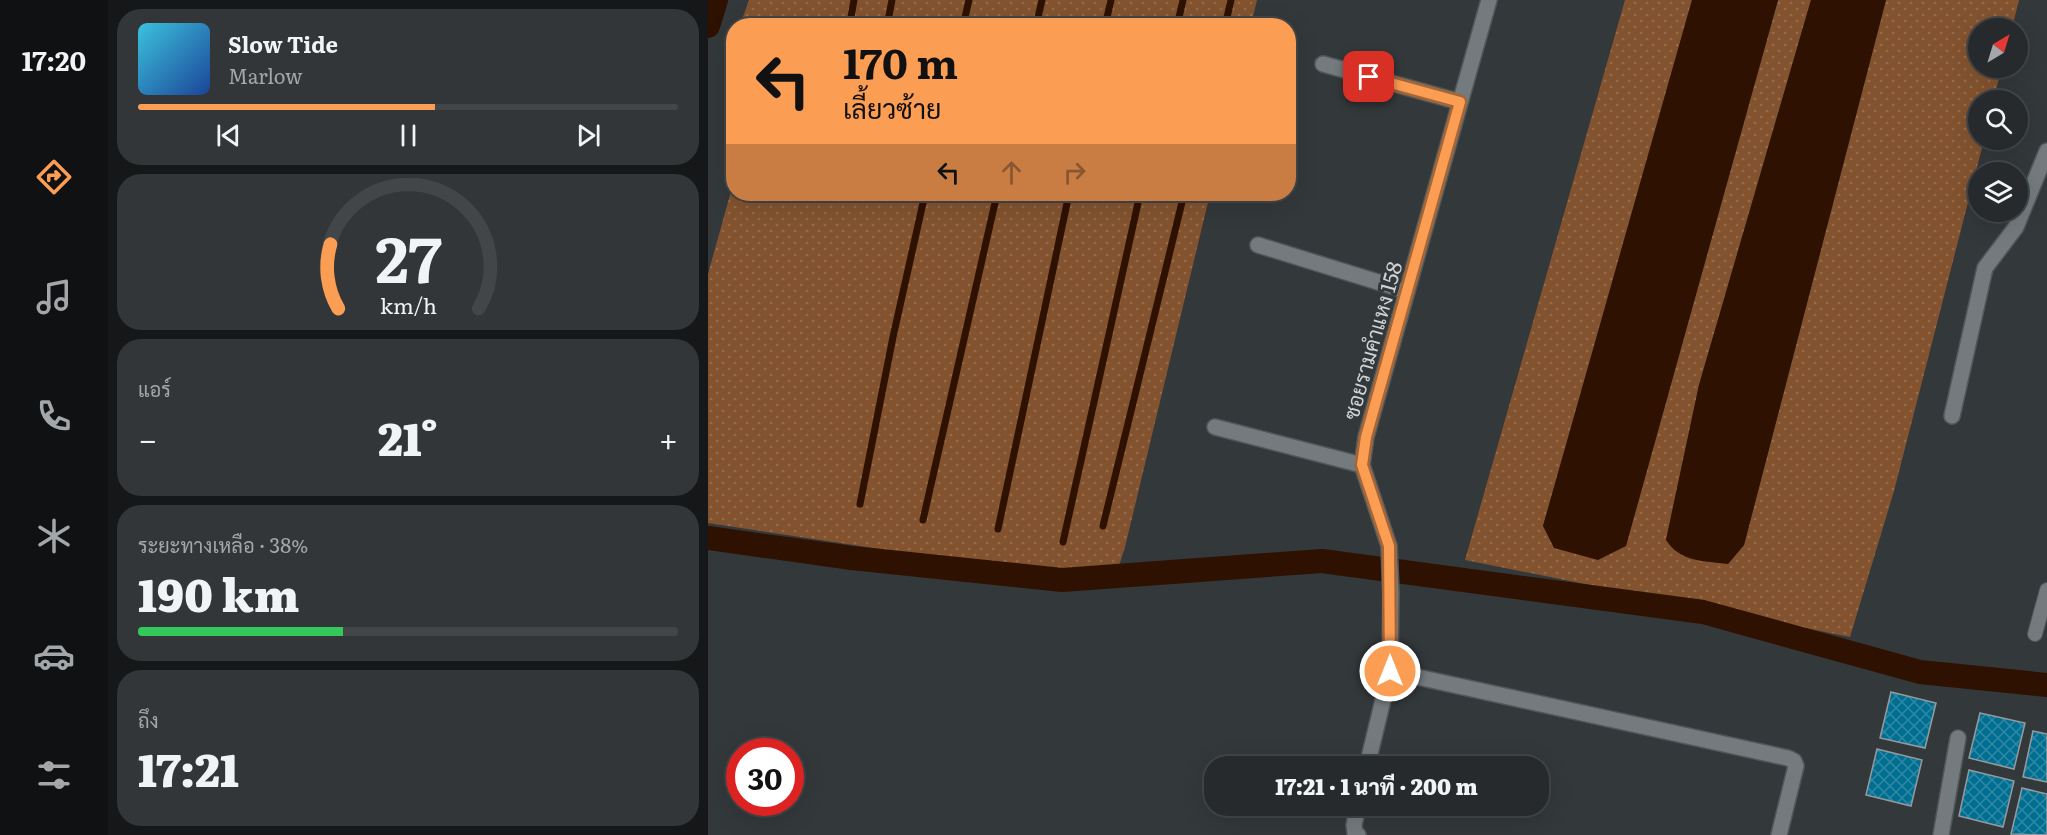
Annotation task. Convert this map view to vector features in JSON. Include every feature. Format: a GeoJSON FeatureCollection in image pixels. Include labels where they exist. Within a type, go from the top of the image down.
{"type":"FeatureCollection","features":[{"type":"Feature","properties":{"kind":"street","name":"ซอยรามคำแหง 158"},"geometry":{"type":"LineString","coordinates":[[1369,756],[1390,671],[1391,592],[1389,546],[1362,465],[1366,437],[1489,0]]}},
{"type":"Feature","properties":{"kind":"street"},"geometry":{"type":"LineString","coordinates":[[1323,64],[1460,102]]}},
{"type":"Feature","properties":{"kind":"street"},"geometry":{"type":"LineString","coordinates":[[1952,416],[1985,268],[2016,227],[2047,151]]}},
{"type":"Feature","properties":{"kind":"street"},"geometry":{"type":"LineString","coordinates":[[1258,245],[1407,291]]}},
{"type":"Feature","properties":{"kind":"street"},"geometry":{"type":"LineString","coordinates":[[1215,427],[1362,465]]}},
{"type":"Feature","properties":{"kind":"street"},"geometry":{"type":"LineString","coordinates":[[1390,671],[1788,758],[1794,761],[1796,766],[1779,835]]}},
{"type":"Feature","properties":{"kind":"street"},"geometry":{"type":"LineString","coordinates":[[1941,835],[1958,738]]}},
{"type":"Feature","properties":{"kind":"street"},"geometry":{"type":"LineString","coordinates":[[1356,816],[1354,825],[1356,834]]}},
{"type":"Feature","properties":{"kind":"lane"},"geometry":{"type":"LineString","coordinates":[[2035,634],[2047,590]]}},
{"type":"Feature","properties":{"kind":"shaded area"},"geometry":{"type":"Polygon","coordinates":[[[749,0],[1257,0],[1253,18],[743,18],[749,0]]]}},
{"type":"Feature","properties":{"kind":"shaded area"},"geometry":{"type":"Polygon","coordinates":[[[1625,0],[1692,0],[1543,526],[1626,545],[1778,0],[1811,0],[1699,385],[1666,540],[1728,564],[1744,545],[1886,0],[2019,0],[2014,18],[1968,18],[1968,78],[1999,78],[1996,90],[1968,90],[1968,150],[1981,150],[1978,162],[1968,162],[1968,202],[1894,491],[1850,637],[1465,560],[1625,0]]]}},
{"type":"Feature","properties":{"kind":"shaded area"},"geometry":{"type":"Polygon","coordinates":[[[1692,0],[1778,0],[1626,546],[1598,560],[1554,548],[1543,526],[1692,0]]]}},
{"type":"Feature","properties":{"kind":"shaded area"},"geometry":{"type":"Polygon","coordinates":[[[1811,0],[1886,0],[1744,545],[1728,564],[1702,561],[1678,553],[1666,540],[1699,385],[1811,0]]]}},
{"type":"Feature","properties":{"kind":"shaded area"},"geometry":{"type":"Polygon","coordinates":[[[728,201],[1208,201],[1117,572],[1013,569],[708,523],[708,274],[728,201]]]}},
{"type":"Feature","properties":{"kind":"building"},"geometry":{"type":"Polygon","coordinates":[[[1891,692],[1936,703],[1925,748],[1880,738],[1891,692]]]}},
{"type":"Feature","properties":{"kind":"building"},"geometry":{"type":"Polygon","coordinates":[[[1980,713],[2025,723],[2014,769],[1969,758],[1980,713]]]}},
{"type":"Feature","properties":{"kind":"building"},"geometry":{"type":"Polygon","coordinates":[[[2033,731],[2047,734],[2047,782],[2023,777],[2033,731]]]}},
{"type":"Feature","properties":{"kind":"building"},"geometry":{"type":"Polygon","coordinates":[[[1877,749],[1922,760],[1911,806],[1866,795],[1877,749]]]}},
{"type":"Feature","properties":{"kind":"building"},"geometry":{"type":"Polygon","coordinates":[[[1969,770],[2014,781],[2003,827],[1959,816],[1969,770]]]}},
{"type":"Feature","properties":{"kind":"building"},"geometry":{"type":"Polygon","coordinates":[[[2022,788],[2047,794],[2047,835],[2011,834],[2022,788]]]}},
{"type":"Feature","properties":{"kind":"waterway"},"geometry":{"type":"LineString","coordinates":[[708,26],[716,0]]}},
{"type":"Feature","properties":{"kind":"waterway"},"geometry":{"type":"LineString","coordinates":[[851,18],[854,0]]}},
{"type":"Feature","properties":{"kind":"waterway"},"geometry":{"type":"LineString","coordinates":[[889,18],[892,0]]}},
{"type":"Feature","properties":{"kind":"waterway"},"geometry":{"type":"LineString","coordinates":[[965,18],[969,0]]}},
{"type":"Feature","properties":{"kind":"waterway"},"geometry":{"type":"LineString","coordinates":[[1038,18],[1042,0]]}},
{"type":"Feature","properties":{"kind":"waterway"},"geometry":{"type":"LineString","coordinates":[[1107,18],[1111,0]]}},
{"type":"Feature","properties":{"kind":"waterway"},"geometry":{"type":"LineString","coordinates":[[1179,18],[1183,0]]}},
{"type":"Feature","properties":{"kind":"waterway"},"geometry":{"type":"LineString","coordinates":[[1227,18],[1231,0]]}},
{"type":"Feature","properties":{"kind":"waterway"},"geometry":{"type":"LineString","coordinates":[[860,504],[893,337],[923,201]]}},
{"type":"Feature","properties":{"kind":"waterway"},"geometry":{"type":"LineString","coordinates":[[923,520],[995,201]]}},
{"type":"Feature","properties":{"kind":"waterway"},"geometry":{"type":"LineString","coordinates":[[998,529],[1068,201]]}},
{"type":"Feature","properties":{"kind":"waterway"},"geometry":{"type":"LineString","coordinates":[[1063,542],[1138,201]]}},
{"type":"Feature","properties":{"kind":"waterway"},"geometry":{"type":"LineString","coordinates":[[1103,526],[1182,201]]}},
{"type":"Feature","properties":{"kind":"waterway"},"geometry":{"type":"LineString","coordinates":[[708,538],[852,558],[1062,580],[1322,561],[1703,612],[1920,672],[2047,685]]}},
{"type":"Feature","properties":{"kind":"route"},"geometry":{"type":"LineString","coordinates":[[1369,77],[1460,102],[1366,437],[1362,465],[1389,546],[1390,671]]}}]}
